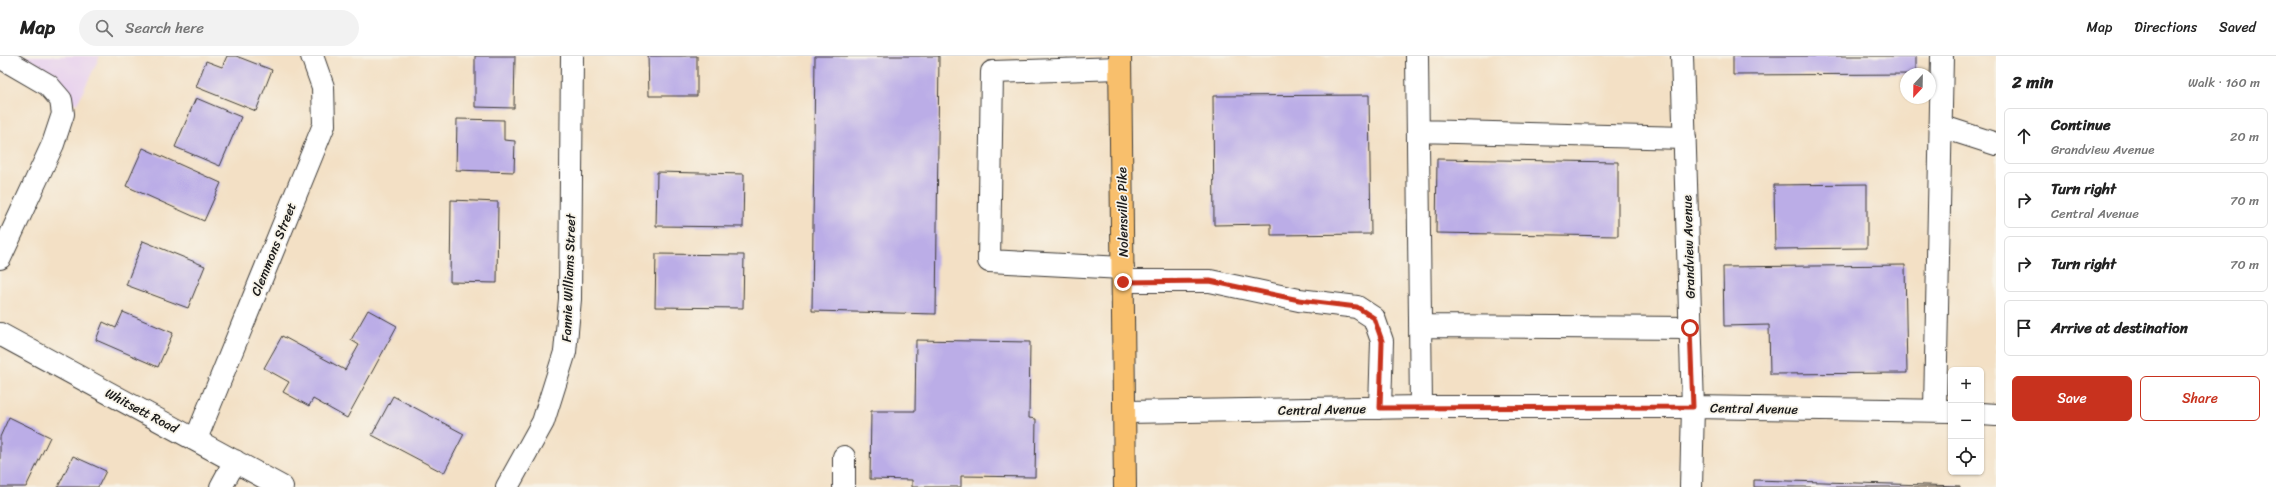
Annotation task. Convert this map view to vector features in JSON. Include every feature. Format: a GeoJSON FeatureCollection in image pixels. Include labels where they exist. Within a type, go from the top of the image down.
{"type":"FeatureCollection","features":[{"type":"Feature","properties":{"kind":"main road","name":"Nolensville Pike"},"geometry":{"type":"LineString","coordinates":[[1120,62],[1126,412],[1125,487]]}},
{"type":"Feature","properties":{"kind":"street","name":"Clemmons Street"},"geometry":{"type":"LineString","coordinates":[[196,439],[324,124],[322,87],[312,56]]}},
{"type":"Feature","properties":{"kind":"street","name":"Fannie Williams Street"},"geometry":{"type":"LineString","coordinates":[[507,487],[543,422],[565,352],[570,299],[572,56]]}},
{"type":"Feature","properties":{"kind":"street"},"geometry":{"type":"LineString","coordinates":[[1417,56],[1421,407]]}},
{"type":"Feature","properties":{"kind":"street","name":"Grandview Avenue"},"geometry":{"type":"LineString","coordinates":[[1682,56],[1693,407],[1691,487]]}},
{"type":"Feature","properties":{"kind":"street"},"geometry":{"type":"LineString","coordinates":[[1942,56],[1940,126],[1943,410]]}},
{"type":"Feature","properties":{"kind":"street"},"geometry":{"type":"LineString","coordinates":[[0,57],[48,85],[61,100],[63,114],[53,144],[0,258]]}},
{"type":"Feature","properties":{"kind":"street"},"geometry":{"type":"LineString","coordinates":[[1120,62],[992,72],[989,261],[1123,275],[1210,281],[1299,300],[1357,307],[1374,318],[1382,341],[1380,408]]}},
{"type":"Feature","properties":{"kind":"street"},"geometry":{"type":"LineString","coordinates":[[1940,126],[1996,144]]}},
{"type":"Feature","properties":{"kind":"street"},"geometry":{"type":"LineString","coordinates":[[1418,131],[1685,138]]}},
{"type":"Feature","properties":{"kind":"street"},"geometry":{"type":"LineString","coordinates":[[1420,326],[1690,328]]}},
{"type":"Feature","properties":{"kind":"street","name":"Whitsett Road"},"geometry":{"type":"LineString","coordinates":[[0,334],[282,487]]}},
{"type":"Feature","properties":{"kind":"street","name":"Central Avenue"},"geometry":{"type":"LineString","coordinates":[[1126,412],[1421,407],[1693,407],[1943,410]]}},
{"type":"Feature","properties":{"kind":"street"},"geometry":{"type":"LineString","coordinates":[[1984,414],[1996,415]]}},
{"type":"Feature","properties":{"kind":"street"},"geometry":{"type":"LineString","coordinates":[[844,457],[844,487]]}},
{"type":"Feature","properties":{"kind":"street"},"geometry":{"type":"LineString","coordinates":[[221,487],[235,461]]}},
{"type":"Feature","properties":{"kind":"shaded area"},"geometry":{"type":"Polygon","coordinates":[[[0,56],[100,56],[77,104],[0,67],[0,56]]]}},
{"type":"Feature","properties":{"kind":"building"},"geometry":{"type":"Polygon","coordinates":[[[227,56],[236,56],[272,70],[256,111],[196,87],[206,61],[222,67],[227,56]]]}},
{"type":"Feature","properties":{"kind":"building"},"geometry":{"type":"Polygon","coordinates":[[[475,56],[515,56],[514,108],[475,107],[475,56]]]}},
{"type":"Feature","properties":{"kind":"building"},"geometry":{"type":"Polygon","coordinates":[[[648,56],[697,56],[697,96],[649,96],[648,56]]]}},
{"type":"Feature","properties":{"kind":"building"},"geometry":{"type":"Polygon","coordinates":[[[815,56],[939,56],[936,314],[812,311],[815,56]]]}},
{"type":"Feature","properties":{"kind":"building"},"geometry":{"type":"Polygon","coordinates":[[[1733,56],[1916,56],[1916,68],[1900,68],[1900,74],[1733,75],[1733,56]]]}},
{"type":"Feature","properties":{"kind":"building"},"geometry":{"type":"Polygon","coordinates":[[[1369,95],[1371,234],[1271,235],[1271,224],[1214,225],[1213,96],[1369,95]]]}},
{"type":"Feature","properties":{"kind":"building"},"geometry":{"type":"Polygon","coordinates":[[[196,98],[241,117],[220,166],[175,147],[196,98]]]}},
{"type":"Feature","properties":{"kind":"building"},"geometry":{"type":"Polygon","coordinates":[[[457,119],[504,120],[504,140],[515,141],[514,172],[456,170],[457,119]]]}},
{"type":"Feature","properties":{"kind":"building"},"geometry":{"type":"Polygon","coordinates":[[[143,148],[221,183],[204,221],[126,186],[143,148]]]}},
{"type":"Feature","properties":{"kind":"building"},"geometry":{"type":"Polygon","coordinates":[[[1437,159],[1618,162],[1618,236],[1436,233],[1437,159]]]}},
{"type":"Feature","properties":{"kind":"building"},"geometry":{"type":"Polygon","coordinates":[[[657,172],[744,174],[743,227],[656,226],[657,172]]]}},
{"type":"Feature","properties":{"kind":"building"},"geometry":{"type":"Polygon","coordinates":[[[1867,184],[1867,248],[1775,249],[1774,185],[1867,184]]]}},
{"type":"Feature","properties":{"kind":"building"},"geometry":{"type":"Polygon","coordinates":[[[451,200],[498,202],[497,283],[450,282],[451,200]]]}},
{"type":"Feature","properties":{"kind":"building"},"geometry":{"type":"Polygon","coordinates":[[[143,241],[205,266],[188,308],[126,285],[143,241]]]}},
{"type":"Feature","properties":{"kind":"building"},"geometry":{"type":"Polygon","coordinates":[[[656,254],[744,255],[743,308],[655,307],[656,254]]]}},
{"type":"Feature","properties":{"kind":"building"},"geometry":{"type":"Polygon","coordinates":[[[1905,265],[1907,373],[1770,374],[1769,325],[1724,326],[1723,267],[1905,265]]]}},
{"type":"Feature","properties":{"kind":"building"},"geometry":{"type":"Polygon","coordinates":[[[368,310],[397,326],[347,418],[313,399],[309,406],[283,392],[289,382],[264,368],[282,336],[345,370],[359,345],[351,340],[368,310]]]}},
{"type":"Feature","properties":{"kind":"building"},"geometry":{"type":"Polygon","coordinates":[[[123,312],[173,333],[158,367],[96,340],[103,322],[116,328],[123,312]]]}},
{"type":"Feature","properties":{"kind":"building"},"geometry":{"type":"Polygon","coordinates":[[[916,340],[1030,342],[1029,418],[1036,419],[1035,477],[961,476],[961,487],[912,487],[912,480],[870,479],[871,411],[915,411],[916,340]]]}},
{"type":"Feature","properties":{"kind":"building"},"geometry":{"type":"Polygon","coordinates":[[[393,396],[464,434],[444,473],[372,435],[393,396]]]}},
{"type":"Feature","properties":{"kind":"building"},"geometry":{"type":"Polygon","coordinates":[[[9,417],[50,437],[26,487],[0,487],[0,437],[9,417]]]}},
{"type":"Feature","properties":{"kind":"building"},"geometry":{"type":"Polygon","coordinates":[[[73,456],[106,471],[98,487],[58,487],[73,456]]]}},
{"type":"Feature","properties":{"kind":"building"},"geometry":{"type":"Polygon","coordinates":[[[1754,480],[1960,486],[1960,487],[1754,487],[1754,480]]]}},
{"type":"Feature","properties":{"kind":"route"},"geometry":{"type":"LineString","coordinates":[[1123,282],[1186,280],[1210,281],[1299,300],[1357,307],[1374,318],[1382,341],[1380,408],[1693,407],[1690,328]]}}]}
